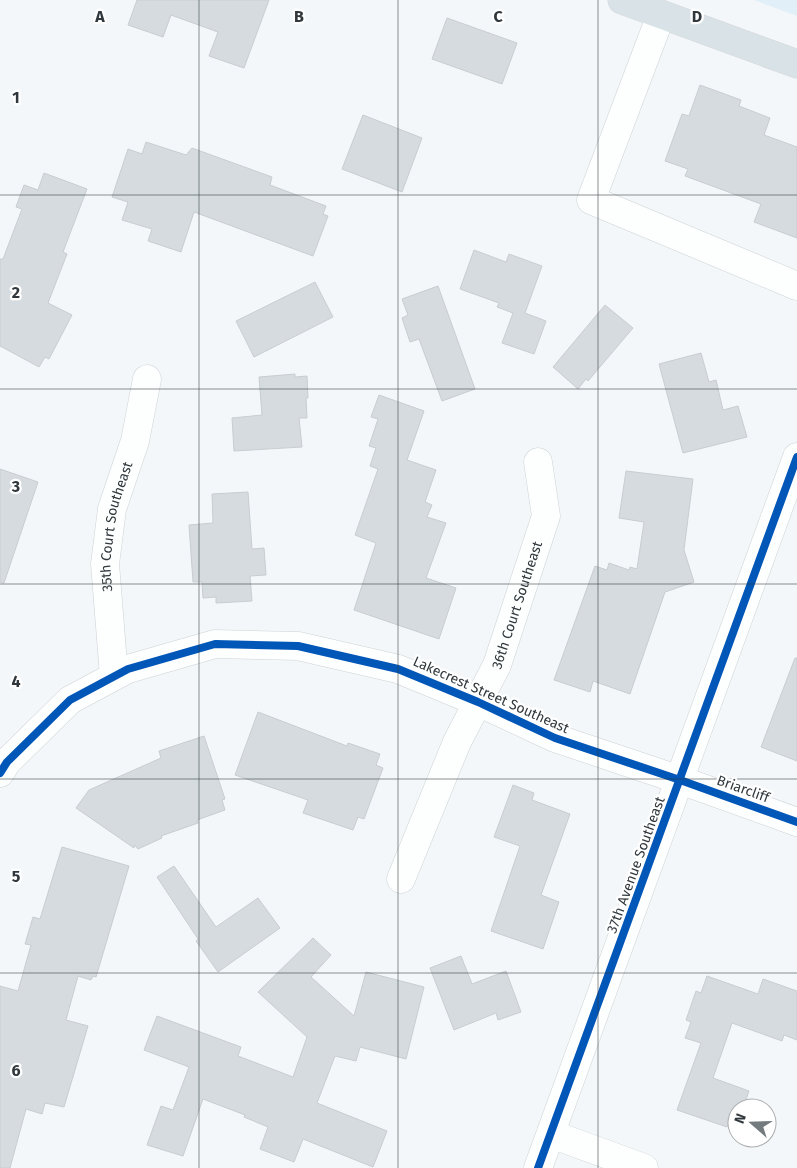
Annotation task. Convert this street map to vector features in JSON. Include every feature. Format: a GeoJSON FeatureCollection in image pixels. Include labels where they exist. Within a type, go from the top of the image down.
{"type":"FeatureCollection","features":[{"type":"Feature","properties":{"kind":"main road"},"geometry":{"type":"LineString","coordinates":[[622,0],[797,64]]}},
{"type":"Feature","properties":{"kind":"street"},"geometry":{"type":"LineString","coordinates":[[661,14],[591,200],[797,286]]}},
{"type":"Feature","properties":{"kind":"street","name":"35th Court Southeast"},"geometry":{"type":"LineString","coordinates":[[114,676],[105,564],[112,509],[135,441],[147,379]]}},
{"type":"Feature","properties":{"kind":"street","name":"36th Court Southeast"},"geometry":{"type":"LineString","coordinates":[[401,879],[457,742],[497,665],[546,516],[538,462]]}},
{"type":"Feature","properties":{"kind":"street","name":"37th Avenue Southeast"},"geometry":{"type":"LineString","coordinates":[[538,1168],[795,467]]}},
{"type":"Feature","properties":{"kind":"street","name":"Lakecrest Street Southeast"},"geometry":{"type":"LineString","coordinates":[[0,773],[7,762],[70,700],[128,669],[215,644],[298,646],[398,669],[478,702],[555,738],[680,780]]}},
{"type":"Feature","properties":{"kind":"street","name":"Briarcliff"},"geometry":{"type":"LineString","coordinates":[[680,780],[797,822]]}},
{"type":"Feature","properties":{"kind":"street"},"geometry":{"type":"LineString","coordinates":[[551,1134],[644,1168]]}},
{"type":"Feature","properties":{"kind":"shaded area"},"geometry":{"type":"Polygon","coordinates":[[[754,0],[797,0],[797,16],[754,0]]]}},
{"type":"Feature","properties":{"kind":"building"},"geometry":{"type":"Polygon","coordinates":[[[137,0],[269,0],[244,68],[209,56],[218,32],[171,15],[163,37],[128,25],[137,0]]]}},
{"type":"Feature","properties":{"kind":"building"},"geometry":{"type":"Polygon","coordinates":[[[447,18],[517,43],[502,84],[432,59],[447,18]]]}},
{"type":"Feature","properties":{"kind":"building"},"geometry":{"type":"Polygon","coordinates":[[[700,85],[741,100],[739,106],[770,118],[764,135],[797,147],[797,238],[754,222],[761,204],[685,176],[688,169],[665,161],[682,114],[689,116],[700,85]]]}},
{"type":"Feature","properties":{"kind":"building"},"geometry":{"type":"Polygon","coordinates":[[[363,115],[422,138],[402,192],[342,169],[363,115]]]}},
{"type":"Feature","properties":{"kind":"building"},"geometry":{"type":"Polygon","coordinates":[[[146,142],[186,155],[192,148],[272,177],[270,185],[326,206],[323,214],[328,216],[313,256],[194,212],[181,252],[148,241],[152,229],[122,220],[128,202],[112,197],[128,149],[142,154],[146,142]]]}},
{"type":"Feature","properties":{"kind":"building"},"geometry":{"type":"Polygon","coordinates":[[[44,173],[87,189],[63,252],[67,254],[48,303],[72,315],[49,359],[45,357],[39,367],[0,346],[0,259],[3,259],[22,209],[16,207],[24,185],[38,190],[44,173]]]}},
{"type":"Feature","properties":{"kind":"building"},"geometry":{"type":"Polygon","coordinates":[[[474,250],[506,262],[509,254],[542,266],[525,313],[546,321],[534,354],[502,343],[513,313],[497,307],[499,303],[460,289],[474,250]]]}},
{"type":"Feature","properties":{"kind":"building"},"geometry":{"type":"Polygon","coordinates":[[[315,282],[333,317],[254,357],[236,321],[315,282]]]}},
{"type":"Feature","properties":{"kind":"building"},"geometry":{"type":"Polygon","coordinates":[[[438,286],[475,389],[442,401],[419,339],[410,342],[402,318],[408,315],[402,299],[438,286]]]}},
{"type":"Feature","properties":{"kind":"building"},"geometry":{"type":"Polygon","coordinates":[[[605,305],[633,328],[588,381],[586,379],[578,389],[553,367],[605,305]]]}},
{"type":"Feature","properties":{"kind":"building"},"geometry":{"type":"Polygon","coordinates":[[[701,353],[709,382],[716,380],[723,410],[738,406],[747,437],[683,453],[659,364],[701,353]]]}},
{"type":"Feature","properties":{"kind":"building"},"geometry":{"type":"Polygon","coordinates":[[[295,374],[295,377],[307,376],[307,418],[299,418],[302,447],[234,451],[232,418],[262,415],[259,377],[295,374]]]}},
{"type":"Feature","properties":{"kind":"building"},"geometry":{"type":"Polygon","coordinates":[[[379,395],[424,411],[407,460],[436,470],[425,502],[432,505],[427,517],[446,523],[426,578],[456,588],[439,639],[354,610],[376,543],[355,535],[378,469],[370,466],[376,448],[369,446],[378,419],[371,417],[379,395]]]}},
{"type":"Feature","properties":{"kind":"building"},"geometry":{"type":"Polygon","coordinates":[[[0,469],[38,482],[4,583],[0,582],[0,469]]]}},
{"type":"Feature","properties":{"kind":"building"},"geometry":{"type":"Polygon","coordinates":[[[626,471],[693,479],[684,550],[694,582],[665,592],[630,694],[593,681],[590,692],[554,680],[595,566],[607,570],[609,563],[629,570],[630,567],[637,569],[644,522],[619,518],[626,471]]]}},
{"type":"Feature","properties":{"kind":"building"},"geometry":{"type":"Polygon","coordinates":[[[248,492],[252,549],[264,548],[266,575],[250,576],[252,601],[216,603],[216,597],[203,598],[202,582],[193,582],[189,525],[213,523],[212,494],[248,492]]]}},
{"type":"Feature","properties":{"kind":"building"},"geometry":{"type":"Polygon","coordinates":[[[795,658],[797,658],[797,761],[761,747],[795,658]]]}},
{"type":"Feature","properties":{"kind":"building"},"geometry":{"type":"Polygon","coordinates":[[[258,712],[347,746],[348,743],[380,754],[376,765],[383,768],[364,819],[358,817],[353,830],[303,813],[308,800],[235,775],[258,712]]]}},
{"type":"Feature","properties":{"kind":"building"},"geometry":{"type":"Polygon","coordinates":[[[204,736],[225,799],[222,800],[225,810],[197,820],[198,823],[161,836],[162,838],[138,849],[135,845],[134,848],[76,808],[89,790],[161,758],[159,751],[204,736]]]}},
{"type":"Feature","properties":{"kind":"building"},"geometry":{"type":"Polygon","coordinates":[[[513,785],[534,793],[532,800],[570,814],[541,895],[559,902],[543,949],[491,931],[520,846],[494,837],[513,785]]]}},
{"type":"Feature","properties":{"kind":"building"},"geometry":{"type":"Polygon","coordinates":[[[62,847],[129,866],[96,977],[93,976],[91,980],[78,976],[66,1020],[88,1026],[64,1107],[45,1103],[42,1114],[26,1109],[10,1168],[0,1168],[0,986],[18,991],[31,945],[25,944],[33,917],[40,919],[62,847]]]}},
{"type":"Feature","properties":{"kind":"building"},"geometry":{"type":"Polygon","coordinates":[[[174,866],[216,927],[258,898],[280,928],[218,972],[196,941],[198,939],[157,877],[174,866]]]}},
{"type":"Feature","properties":{"kind":"building"},"geometry":{"type":"Polygon","coordinates":[[[313,938],[331,955],[311,977],[354,1016],[366,972],[424,987],[406,1059],[360,1047],[356,1061],[335,1056],[317,1103],[387,1131],[373,1167],[303,1139],[294,1162],[260,1149],[268,1127],[244,1117],[245,1115],[203,1099],[183,1156],[147,1145],[161,1106],[173,1110],[189,1067],[144,1050],[157,1016],[241,1047],[238,1056],[293,1077],[307,1037],[258,992],[313,938]]]}},
{"type":"Feature","properties":{"kind":"building"},"geometry":{"type":"Polygon","coordinates":[[[461,956],[472,984],[506,971],[521,1012],[498,1020],[496,1013],[454,1030],[430,968],[461,956]]]}},
{"type":"Feature","properties":{"kind":"building"},"geometry":{"type":"Polygon","coordinates":[[[707,976],[758,994],[763,979],[797,991],[797,1040],[784,1035],[782,1041],[732,1023],[713,1078],[749,1091],[747,1098],[727,1098],[727,1127],[677,1110],[701,1043],[685,1038],[691,1022],[686,1020],[696,991],[701,993],[707,976]]]}},
{"type":"Feature","properties":{"kind":"cycle path"},"geometry":{"type":"LineString","coordinates":[[538,1168],[797,457]]}},
{"type":"Feature","properties":{"kind":"cycle path"},"geometry":{"type":"LineString","coordinates":[[0,773],[7,762],[70,700],[128,669],[215,644],[298,646],[398,669],[478,702],[555,738],[797,822]]}}]}
